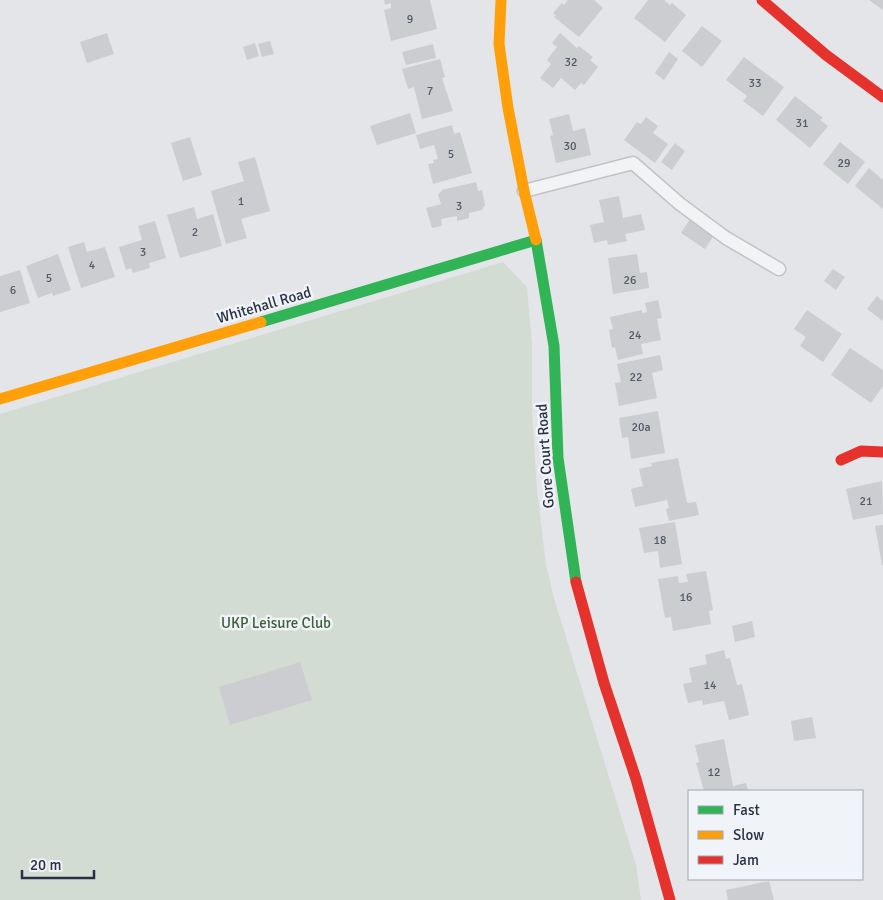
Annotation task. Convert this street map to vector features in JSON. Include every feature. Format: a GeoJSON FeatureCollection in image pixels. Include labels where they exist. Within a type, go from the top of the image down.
{"type":"FeatureCollection","features":[{"type":"Feature","properties":{"kind":"street","name":"Gore Court Road"},"geometry":{"type":"LineString","coordinates":[[501,0],[499,44],[501,60],[524,191],[536,240],[554,346],[558,458],[574,574],[604,683],[636,779],[670,900]]}},
{"type":"Feature","properties":{"kind":"street"},"geometry":{"type":"LineString","coordinates":[[762,0],[826,55],[883,97]]}},
{"type":"Feature","properties":{"kind":"street","name":"Whitehall Road"},"geometry":{"type":"LineString","coordinates":[[0,399],[536,240]]}},
{"type":"Feature","properties":{"kind":"street"},"geometry":{"type":"LineString","coordinates":[[840,460],[861,452],[883,452]]}},
{"type":"Feature","properties":{"kind":"lane"},"geometry":{"type":"LineString","coordinates":[[524,191],[633,163],[680,204],[726,238],[779,269]]}},
{"type":"Feature","properties":{"kind":"green space","name":"UKP Leisure Club"},"geometry":{"type":"Polygon","coordinates":[[[503,262],[527,287],[532,344],[532,412],[537,490],[546,565],[554,598],[636,865],[641,900],[0,900],[0,414],[503,262]]]}},
{"type":"Feature","properties":{"kind":"building"},"geometry":{"type":"Polygon","coordinates":[[[384,0],[430,0],[437,29],[391,41],[384,10],[391,8],[391,3],[385,5],[384,0]]]}},
{"type":"Feature","properties":{"kind":"building"},"geometry":{"type":"Polygon","coordinates":[[[568,0],[594,0],[603,8],[579,37],[554,17],[556,15],[553,13],[562,3],[564,5],[568,0]]]}},
{"type":"Feature","properties":{"kind":"building"},"geometry":{"type":"Polygon","coordinates":[[[648,0],[664,0],[670,5],[672,3],[686,15],[665,42],[634,18],[648,0]]]}},
{"type":"Feature","properties":{"kind":"building"},"geometry":{"type":"Polygon","coordinates":[[[869,0],[883,0],[883,10],[869,0]]]}},
{"type":"Feature","properties":{"kind":"building"},"geometry":{"type":"Polygon","coordinates":[[[702,26],[722,41],[702,67],[682,51],[702,26]]]}},
{"type":"Feature","properties":{"kind":"building"},"geometry":{"type":"Polygon","coordinates":[[[107,33],[114,54],[87,63],[80,42],[107,33]]]}},
{"type":"Feature","properties":{"kind":"building"},"geometry":{"type":"Polygon","coordinates":[[[560,33],[577,48],[579,46],[593,57],[590,60],[598,67],[584,85],[581,83],[575,90],[561,78],[553,88],[540,78],[551,64],[547,60],[557,47],[552,43],[560,33]]]}},
{"type":"Feature","properties":{"kind":"building"},"geometry":{"type":"Polygon","coordinates":[[[270,41],[274,54],[262,57],[258,44],[270,41]]]}},
{"type":"Feature","properties":{"kind":"building"},"geometry":{"type":"Polygon","coordinates":[[[255,43],[259,56],[247,60],[243,47],[255,43]]]}},
{"type":"Feature","properties":{"kind":"building"},"geometry":{"type":"Polygon","coordinates":[[[433,44],[436,58],[406,65],[402,52],[433,44]]]}},
{"type":"Feature","properties":{"kind":"building"},"geometry":{"type":"Polygon","coordinates":[[[669,52],[678,59],[664,80],[655,73],[669,52]]]}},
{"type":"Feature","properties":{"kind":"building"},"geometry":{"type":"Polygon","coordinates":[[[744,57],[784,87],[763,116],[743,101],[747,96],[726,80],[744,57]]]}},
{"type":"Feature","properties":{"kind":"building"},"geometry":{"type":"Polygon","coordinates":[[[440,59],[445,77],[442,78],[453,111],[422,119],[414,87],[408,89],[402,69],[440,59]]]}},
{"type":"Feature","properties":{"kind":"building"},"geometry":{"type":"Polygon","coordinates":[[[795,96],[823,118],[820,120],[828,126],[810,148],[776,120],[795,96]]]}},
{"type":"Feature","properties":{"kind":"building"},"geometry":{"type":"Polygon","coordinates":[[[410,113],[416,133],[377,145],[370,126],[410,113]]]}},
{"type":"Feature","properties":{"kind":"building"},"geometry":{"type":"Polygon","coordinates":[[[569,114],[573,131],[585,128],[591,155],[556,163],[550,136],[553,135],[549,119],[569,114]]]}},
{"type":"Feature","properties":{"kind":"building"},"geometry":{"type":"Polygon","coordinates":[[[646,117],[658,126],[653,133],[668,144],[655,163],[624,140],[637,122],[641,124],[646,117]]]}},
{"type":"Feature","properties":{"kind":"building"},"geometry":{"type":"Polygon","coordinates":[[[452,125],[454,134],[460,132],[472,173],[433,184],[428,164],[434,163],[433,160],[438,159],[434,145],[420,149],[416,135],[452,125]]]}},
{"type":"Feature","properties":{"kind":"building"},"geometry":{"type":"Polygon","coordinates":[[[190,137],[202,175],[183,181],[171,143],[190,137]]]}},
{"type":"Feature","properties":{"kind":"building"},"geometry":{"type":"Polygon","coordinates":[[[840,142],[865,162],[848,184],[823,164],[840,142]]]}},
{"type":"Feature","properties":{"kind":"building"},"geometry":{"type":"Polygon","coordinates":[[[675,143],[685,151],[672,170],[661,162],[675,143]]]}},
{"type":"Feature","properties":{"kind":"building"},"geometry":{"type":"Polygon","coordinates":[[[255,157],[270,211],[241,219],[247,238],[226,244],[211,191],[244,181],[238,162],[255,157]]]}},
{"type":"Feature","properties":{"kind":"building"},"geometry":{"type":"Polygon","coordinates":[[[869,168],[883,180],[883,209],[855,186],[869,168]]]}},
{"type":"Feature","properties":{"kind":"building"},"geometry":{"type":"Polygon","coordinates":[[[476,182],[478,191],[482,190],[485,205],[482,210],[469,213],[469,218],[457,221],[457,216],[441,219],[442,226],[432,228],[426,208],[441,204],[438,195],[442,190],[476,182]]]}},
{"type":"Feature","properties":{"kind":"building"},"geometry":{"type":"Polygon","coordinates":[[[619,196],[623,218],[641,214],[645,230],[625,234],[627,241],[608,245],[607,240],[594,243],[590,225],[604,222],[599,200],[619,196]]]}},
{"type":"Feature","properties":{"kind":"building"},"geometry":{"type":"Polygon","coordinates":[[[194,207],[197,219],[213,214],[222,246],[180,258],[167,215],[194,207]]]}},
{"type":"Feature","properties":{"kind":"building"},"geometry":{"type":"Polygon","coordinates":[[[690,219],[714,235],[705,249],[681,233],[690,219]]]}},
{"type":"Feature","properties":{"kind":"building"},"geometry":{"type":"Polygon","coordinates":[[[155,221],[166,258],[149,263],[150,268],[133,273],[131,268],[126,270],[119,247],[142,240],[138,226],[155,221]]]}},
{"type":"Feature","properties":{"kind":"building"},"geometry":{"type":"Polygon","coordinates":[[[84,242],[87,252],[105,247],[115,277],[81,288],[68,247],[84,242]]]}},
{"type":"Feature","properties":{"kind":"building"},"geometry":{"type":"Polygon","coordinates":[[[58,254],[71,290],[53,296],[52,293],[38,298],[26,266],[58,254]]]}},
{"type":"Feature","properties":{"kind":"building"},"geometry":{"type":"Polygon","coordinates":[[[637,254],[640,273],[647,272],[649,288],[613,294],[608,258],[637,254]]]}},
{"type":"Feature","properties":{"kind":"building"},"geometry":{"type":"Polygon","coordinates":[[[833,269],[845,277],[836,290],[824,281],[833,269]]]}},
{"type":"Feature","properties":{"kind":"building"},"geometry":{"type":"Polygon","coordinates":[[[20,270],[30,303],[0,312],[0,276],[20,270]]]}},
{"type":"Feature","properties":{"kind":"building"},"geometry":{"type":"Polygon","coordinates":[[[877,296],[883,301],[883,321],[867,309],[877,296]]]}},
{"type":"Feature","properties":{"kind":"building"},"geometry":{"type":"Polygon","coordinates":[[[658,300],[662,318],[657,319],[661,340],[641,344],[643,354],[618,360],[615,347],[612,348],[609,330],[613,329],[610,317],[642,310],[642,313],[647,312],[645,303],[658,300]]]}},
{"type":"Feature","properties":{"kind":"building"},"geometry":{"type":"Polygon","coordinates":[[[807,310],[842,334],[823,362],[800,346],[806,337],[794,329],[807,310]]]}},
{"type":"Feature","properties":{"kind":"building"},"geometry":{"type":"Polygon","coordinates":[[[850,348],[883,370],[883,386],[871,403],[831,375],[850,348]]]}},
{"type":"Feature","properties":{"kind":"building"},"geometry":{"type":"Polygon","coordinates":[[[660,355],[663,370],[652,373],[657,398],[619,406],[615,383],[621,382],[617,364],[660,355]]]}},
{"type":"Feature","properties":{"kind":"building"},"geometry":{"type":"Polygon","coordinates":[[[658,411],[665,453],[631,459],[628,437],[622,438],[619,418],[658,411]]]}},
{"type":"Feature","properties":{"kind":"building"},"geometry":{"type":"Polygon","coordinates":[[[678,458],[687,503],[696,502],[699,515],[669,521],[666,509],[669,508],[667,500],[635,507],[631,489],[643,486],[639,469],[652,466],[651,463],[678,458]]]}},
{"type":"Feature","properties":{"kind":"building"},"geometry":{"type":"Polygon","coordinates":[[[882,481],[883,514],[853,520],[846,489],[882,481]]]}},
{"type":"Feature","properties":{"kind":"building"},"geometry":{"type":"Polygon","coordinates":[[[675,522],[682,564],[660,568],[658,551],[644,553],[639,528],[675,522]]]}},
{"type":"Feature","properties":{"kind":"building"},"geometry":{"type":"Polygon","coordinates":[[[883,525],[883,565],[882,565],[875,526],[883,525]]]}},
{"type":"Feature","properties":{"kind":"building"},"geometry":{"type":"Polygon","coordinates":[[[706,571],[713,610],[709,611],[711,624],[673,631],[671,617],[665,618],[658,579],[678,576],[679,583],[688,582],[686,574],[706,571]]]}},
{"type":"Feature","properties":{"kind":"building"},"geometry":{"type":"Polygon","coordinates":[[[752,621],[755,637],[735,642],[732,626],[752,621]]]}},
{"type":"Feature","properties":{"kind":"building"},"geometry":{"type":"Polygon","coordinates":[[[724,650],[726,659],[730,658],[737,685],[742,684],[749,715],[729,720],[724,701],[703,705],[702,700],[688,703],[683,684],[692,682],[689,668],[707,664],[705,655],[724,650]]]}},
{"type":"Feature","properties":{"kind":"building"},"geometry":{"type":"Polygon","coordinates":[[[300,662],[312,700],[230,725],[219,687],[300,662]]]}},
{"type":"Feature","properties":{"kind":"building"},"geometry":{"type":"Polygon","coordinates":[[[812,717],[816,738],[794,741],[791,721],[812,717]]]}},
{"type":"Feature","properties":{"kind":"building"},"geometry":{"type":"Polygon","coordinates":[[[724,739],[733,786],[746,783],[748,790],[704,790],[696,763],[699,762],[695,745],[724,739]]]}},
{"type":"Feature","properties":{"kind":"building"},"geometry":{"type":"Polygon","coordinates":[[[769,881],[774,900],[728,900],[726,890],[769,881]]]}},
{"type":"Feature","properties":{"kind":"traffic: fast"},"geometry":{"type":"LineString","coordinates":[[536,240],[554,346],[558,458],[576,582]]}},
{"type":"Feature","properties":{"kind":"traffic: fast"},"geometry":{"type":"LineString","coordinates":[[261,322],[536,240]]}},
{"type":"Feature","properties":{"kind":"traffic: slow"},"geometry":{"type":"LineString","coordinates":[[501,0],[499,44],[508,108],[524,191],[536,240]]}},
{"type":"Feature","properties":{"kind":"traffic: slow"},"geometry":{"type":"LineString","coordinates":[[0,399],[261,322]]}},
{"type":"Feature","properties":{"kind":"traffic: jam"},"geometry":{"type":"LineString","coordinates":[[762,0],[826,55],[883,97]]}},
{"type":"Feature","properties":{"kind":"traffic: jam"},"geometry":{"type":"LineString","coordinates":[[841,460],[861,451],[883,452]]}},
{"type":"Feature","properties":{"kind":"traffic: jam"},"geometry":{"type":"LineString","coordinates":[[576,582],[604,683],[636,779],[670,900]]}}]}
